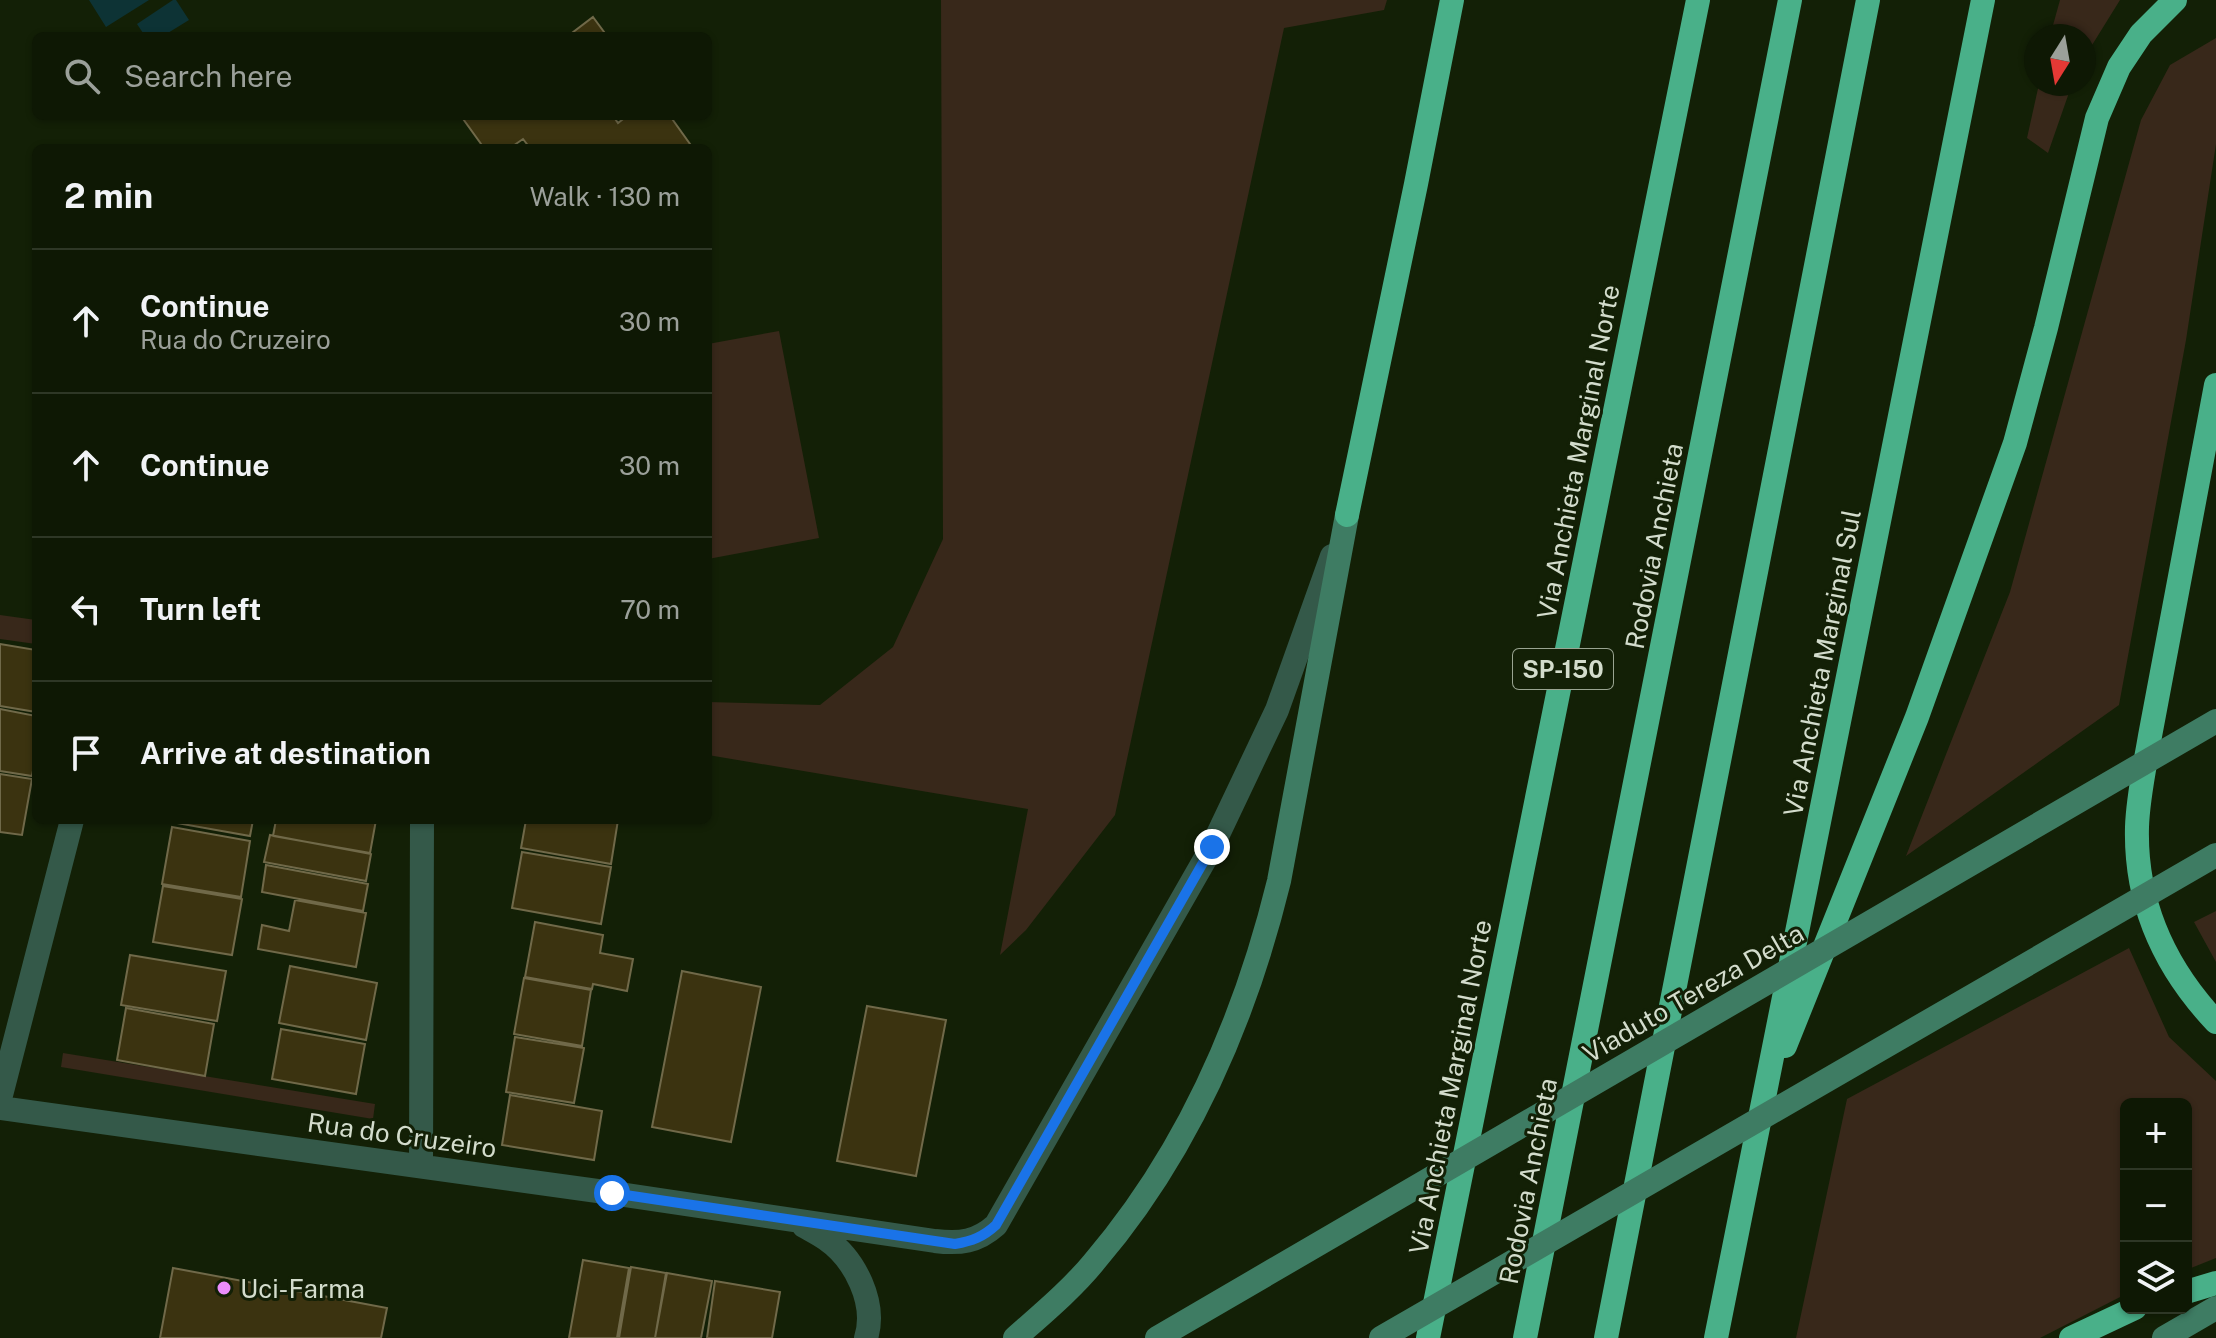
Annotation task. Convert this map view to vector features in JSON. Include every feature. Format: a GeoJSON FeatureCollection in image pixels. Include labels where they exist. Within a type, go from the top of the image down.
{"type":"FeatureCollection","features":[{"type":"Feature","properties":{"kind":"highway"},"geometry":{"type":"LineString","coordinates":[[1347,515],[1452,0]]}},
{"type":"Feature","properties":{"kind":"highway","name":"Via Anchieta Marginal Norte"},"geometry":{"type":"LineString","coordinates":[[1428,1338],[1698,0]]}},
{"type":"Feature","properties":{"kind":"highway","name":"Rodovia Anchieta"},"geometry":{"type":"LineString","coordinates":[[1525,1338],[1790,0]]}},
{"type":"Feature","properties":{"kind":"highway"},"geometry":{"type":"LineString","coordinates":[[1606,1338],[1868,0]]}},
{"type":"Feature","properties":{"kind":"highway","name":"Via Anchieta Marginal Sul"},"geometry":{"type":"LineString","coordinates":[[1716,1338],[1983,0]]}},
{"type":"Feature","properties":{"kind":"highway"},"geometry":{"type":"LineString","coordinates":[[1762,1104],[1917,717],[2015,443],[2089,145],[2105,97],[2119,67],[2141,34],[2173,1]]}},
{"type":"Feature","properties":{"kind":"highway"},"geometry":{"type":"LineString","coordinates":[[2216,385],[2140,792],[2137,828],[2142,886],[2158,939],[2181,980],[2216,1022]]}},
{"type":"Feature","properties":{"kind":"highway"},"geometry":{"type":"LineString","coordinates":[[2192,1290],[2216,1283]]}},
{"type":"Feature","properties":{"kind":"highway"},"geometry":{"type":"LineString","coordinates":[[2071,1338],[2122,1314]]}},
{"type":"Feature","properties":{"kind":"main road"},"geometry":{"type":"LineString","coordinates":[[1015,1338],[1093,1264],[1141,1202],[1175,1149],[1233,1031],[1265,941],[1279,881],[1347,515]]}},
{"type":"Feature","properties":{"kind":"main road","name":"Viaduto Tereza Delta"},"geometry":{"type":"LineString","coordinates":[[1157,1338],[2216,721]]}},
{"type":"Feature","properties":{"kind":"main road"},"geometry":{"type":"LineString","coordinates":[[1381,1338],[2216,855]]}},
{"type":"Feature","properties":{"kind":"main road"},"geometry":{"type":"LineString","coordinates":[[2164,1338],[2216,1308]]}},
{"type":"Feature","properties":{"kind":"street","name":"Rua do Cruzeiro"},"geometry":{"type":"LineString","coordinates":[[0,1108],[955,1244],[985,1235],[996,1225],[1212,847],[1277,710],[1347,515]]}},
{"type":"Feature","properties":{"kind":"street"},"geometry":{"type":"LineString","coordinates":[[0,1099],[71,824]]}},
{"type":"Feature","properties":{"kind":"street"},"geometry":{"type":"LineString","coordinates":[[421,1166],[422,824]]}},
{"type":"Feature","properties":{"kind":"street"},"geometry":{"type":"LineString","coordinates":[[795,1220],[828,1240],[859,1279],[870,1316],[866,1338]]}},
{"type":"Feature","properties":{"kind":"shaded area"},"geometry":{"type":"Polygon","coordinates":[[[941,0],[1387,0],[1384,10],[1284,28],[1115,815],[1026,930],[1000,955],[1028,809],[712,756],[712,702],[820,705],[893,647],[943,539],[941,0]]]}},
{"type":"Feature","properties":{"kind":"shaded area"},"geometry":{"type":"Polygon","coordinates":[[[2060,0],[2120,0],[2096,39],[2096,24],[2053,24],[2060,0]]]}},
{"type":"Feature","properties":{"kind":"shaded area"},"geometry":{"type":"Polygon","coordinates":[[[2216,38],[2216,144],[2186,340],[2119,705],[1906,856],[2010,592],[2141,120],[2170,65],[2216,38]]]}},
{"type":"Feature","properties":{"kind":"shaded area"},"geometry":{"type":"Polygon","coordinates":[[[2036,96],[2068,96],[2048,153],[2027,138],[2036,96]]]}},
{"type":"Feature","properties":{"kind":"shaded area"},"geometry":{"type":"Polygon","coordinates":[[[779,331],[819,538],[712,558],[712,343],[779,331]]]}},
{"type":"Feature","properties":{"kind":"shaded area"},"geometry":{"type":"Polygon","coordinates":[[[0,615],[32,619],[32,643],[0,639],[0,615]]]}},
{"type":"Feature","properties":{"kind":"shaded area"},"geometry":{"type":"Polygon","coordinates":[[[2216,911],[2216,962],[2194,922],[2216,911]]]}},
{"type":"Feature","properties":{"kind":"shaded area"},"geometry":{"type":"Polygon","coordinates":[[[2129,948],[2169,1037],[2216,1081],[2216,1258],[2192,1268],[2192,1098],[2120,1098],[2120,1297],[2040,1338],[1796,1338],[1847,1099],[2129,948]]]}},
{"type":"Feature","properties":{"kind":"shaded area"},"geometry":{"type":"Polygon","coordinates":[[[63,1053],[375,1104],[373,1119],[61,1067],[63,1053]]]}},
{"type":"Feature","properties":{"kind":"water"},"geometry":{"type":"Polygon","coordinates":[[[89,0],[149,0],[106,27],[89,0]]]}},
{"type":"Feature","properties":{"kind":"water"},"geometry":{"type":"Polygon","coordinates":[[[173,0],[189,20],[170,32],[142,32],[137,24],[173,0]]]}},
{"type":"Feature","properties":{"kind":"building"},"geometry":{"type":"Polygon","coordinates":[[[593,17],[604,32],[573,32],[593,17]]]}},
{"type":"Feature","properties":{"kind":"building"},"geometry":{"type":"Polygon","coordinates":[[[464,120],[616,120],[618,123],[622,120],[673,120],[690,144],[527,144],[523,139],[516,144],[481,144],[464,120]]]}},
{"type":"Feature","properties":{"kind":"building"},"geometry":{"type":"Polygon","coordinates":[[[0,644],[32,649],[32,711],[0,706],[0,644]]]}},
{"type":"Feature","properties":{"kind":"building"},"geometry":{"type":"Polygon","coordinates":[[[0,709],[32,715],[32,776],[0,771],[0,709]]]}},
{"type":"Feature","properties":{"kind":"building"},"geometry":{"type":"Polygon","coordinates":[[[0,774],[32,779],[22,835],[0,832],[0,774]]]}},
{"type":"Feature","properties":{"kind":"building"},"geometry":{"type":"Polygon","coordinates":[[[182,824],[252,824],[250,836],[182,824]]]}},
{"type":"Feature","properties":{"kind":"building"},"geometry":{"type":"Polygon","coordinates":[[[275,824],[375,824],[370,853],[273,836],[275,824]]]}},
{"type":"Feature","properties":{"kind":"building"},"geometry":{"type":"Polygon","coordinates":[[[525,824],[617,824],[611,864],[521,848],[525,824]]]}},
{"type":"Feature","properties":{"kind":"building"},"geometry":{"type":"Polygon","coordinates":[[[172,827],[250,841],[241,897],[162,884],[172,827]]]}},
{"type":"Feature","properties":{"kind":"building"},"geometry":{"type":"Polygon","coordinates":[[[270,835],[371,854],[366,881],[264,862],[270,835]]]}},
{"type":"Feature","properties":{"kind":"building"},"geometry":{"type":"Polygon","coordinates":[[[522,852],[611,867],[601,924],[512,908],[522,852]]]}},
{"type":"Feature","properties":{"kind":"building"},"geometry":{"type":"Polygon","coordinates":[[[266,865],[368,884],[363,911],[262,892],[266,865]]]}},
{"type":"Feature","properties":{"kind":"building"},"geometry":{"type":"Polygon","coordinates":[[[163,886],[242,899],[232,955],[153,942],[163,886]]]}},
{"type":"Feature","properties":{"kind":"building"},"geometry":{"type":"Polygon","coordinates":[[[295,900],[366,913],[356,967],[258,949],[262,925],[289,931],[295,900]]]}},
{"type":"Feature","properties":{"kind":"building"},"geometry":{"type":"Polygon","coordinates":[[[535,922],[603,935],[600,953],[633,959],[627,991],[593,984],[592,989],[525,977],[535,922]]]}},
{"type":"Feature","properties":{"kind":"building"},"geometry":{"type":"Polygon","coordinates":[[[130,955],[226,971],[217,1021],[121,1005],[130,955]]]}},
{"type":"Feature","properties":{"kind":"building"},"geometry":{"type":"Polygon","coordinates":[[[290,966],[377,983],[366,1040],[279,1023],[290,966]]]}},
{"type":"Feature","properties":{"kind":"building"},"geometry":{"type":"Polygon","coordinates":[[[682,971],[761,987],[731,1142],[652,1127],[682,971]]]}},
{"type":"Feature","properties":{"kind":"building"},"geometry":{"type":"Polygon","coordinates":[[[524,978],[591,990],[582,1046],[514,1034],[524,978]]]}},
{"type":"Feature","properties":{"kind":"building"},"geometry":{"type":"Polygon","coordinates":[[[867,1006],[946,1020],[916,1176],[837,1161],[867,1006]]]}},
{"type":"Feature","properties":{"kind":"building"},"geometry":{"type":"Polygon","coordinates":[[[126,1008],[214,1024],[205,1076],[117,1060],[126,1008]]]}},
{"type":"Feature","properties":{"kind":"building"},"geometry":{"type":"Polygon","coordinates":[[[281,1029],[365,1044],[356,1094],[272,1079],[281,1029]]]}},
{"type":"Feature","properties":{"kind":"building"},"geometry":{"type":"Polygon","coordinates":[[[515,1037],[584,1048],[574,1103],[506,1092],[515,1037]]]}},
{"type":"Feature","properties":{"kind":"building"},"geometry":{"type":"Polygon","coordinates":[[[510,1095],[602,1111],[594,1160],[502,1145],[510,1095]]]}},
{"type":"Feature","properties":{"kind":"building"},"geometry":{"type":"Polygon","coordinates":[[[583,1260],[629,1268],[617,1338],[569,1338],[583,1260]]]}},
{"type":"Feature","properties":{"kind":"building"},"geometry":{"type":"Polygon","coordinates":[[[631,1267],[666,1273],[655,1338],[619,1338],[631,1267]]]}},
{"type":"Feature","properties":{"kind":"building","name":"Uci-Farma"},"geometry":{"type":"Polygon","coordinates":[[[173,1268],[387,1308],[381,1338],[160,1338],[173,1268]]]}},
{"type":"Feature","properties":{"kind":"building"},"geometry":{"type":"Polygon","coordinates":[[[667,1273],[712,1281],[701,1338],[655,1338],[667,1273]]]}},
{"type":"Feature","properties":{"kind":"building"},"geometry":{"type":"Polygon","coordinates":[[[715,1281],[780,1292],[772,1338],[707,1338],[715,1281]]]}},
{"type":"Feature","properties":{"kind":"place","name":"Uci-Farma"},"geometry":{"type":"Point","coordinates":[224,1288]}},
{"type":"Feature","properties":{"kind":"route"},"geometry":{"type":"LineString","coordinates":[[612,1193],[955,1244],[985,1235],[996,1225],[1212,847]]}}]}
